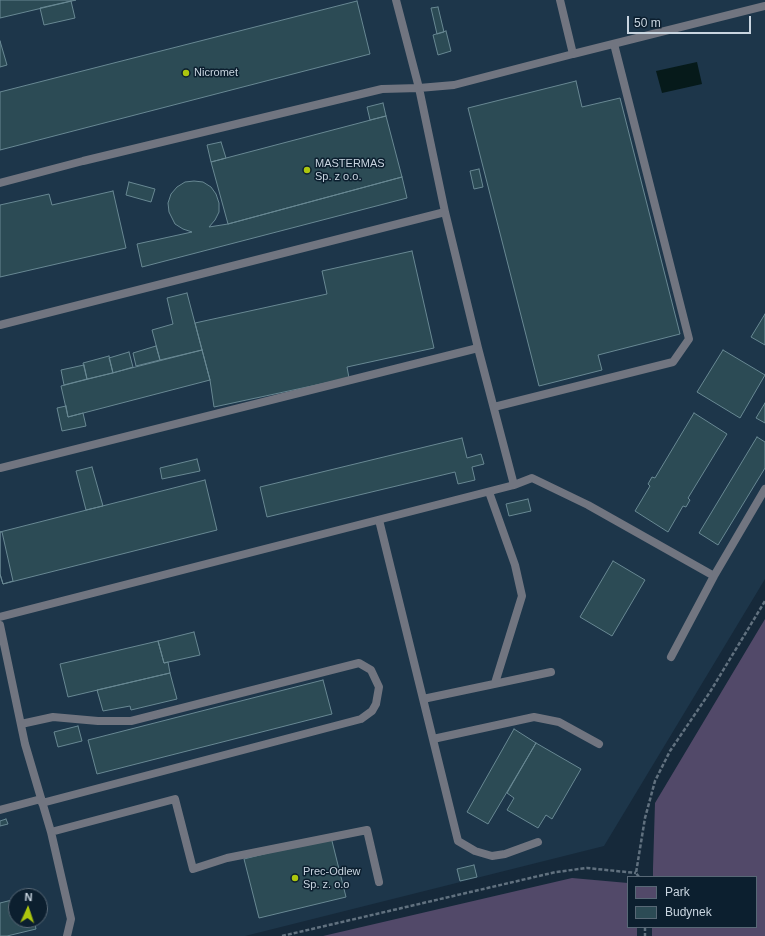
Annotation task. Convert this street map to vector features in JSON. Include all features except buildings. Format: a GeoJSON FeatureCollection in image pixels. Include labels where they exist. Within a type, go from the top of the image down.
{"type":"FeatureCollection","features":[{"type":"Feature","properties":{"kind":"lane"},"geometry":{"type":"LineString","coordinates":[[396,0],[419,88],[445,212],[478,348],[514,485]]}},
{"type":"Feature","properties":{"kind":"lane"},"geometry":{"type":"LineString","coordinates":[[560,0],[573,54]]}},
{"type":"Feature","properties":{"kind":"lane"},"geometry":{"type":"LineString","coordinates":[[0,183],[83,161],[382,89],[454,85],[765,6]]}},
{"type":"Feature","properties":{"kind":"lane"},"geometry":{"type":"LineString","coordinates":[[494,407],[673,362],[689,339],[614,44]]}},
{"type":"Feature","properties":{"kind":"lane"},"geometry":{"type":"LineString","coordinates":[[0,325],[445,212]]}},
{"type":"Feature","properties":{"kind":"lane"},"geometry":{"type":"LineString","coordinates":[[0,468],[478,348]]}},
{"type":"Feature","properties":{"kind":"lane"},"geometry":{"type":"LineString","coordinates":[[0,616],[489,492],[532,478],[588,505],[714,576]]}},
{"type":"Feature","properties":{"kind":"lane"},"geometry":{"type":"LineString","coordinates":[[671,657],[714,576],[765,489]]}},
{"type":"Feature","properties":{"kind":"lane"},"geometry":{"type":"LineString","coordinates":[[489,492],[515,565],[522,596],[496,683]]}},
{"type":"Feature","properties":{"kind":"lane"},"geometry":{"type":"LineString","coordinates":[[379,520],[458,841],[475,851],[492,856],[506,854],[538,842]]}},
{"type":"Feature","properties":{"kind":"lane"},"geometry":{"type":"LineString","coordinates":[[0,624],[21,724],[51,832],[71,919],[67,936]]}},
{"type":"Feature","properties":{"kind":"lane"},"geometry":{"type":"LineString","coordinates":[[0,810],[42,801],[361,720],[374,708],[379,687],[366,665],[359,663],[131,721],[98,721],[54,717],[21,724]]}},
{"type":"Feature","properties":{"kind":"lane"},"geometry":{"type":"LineString","coordinates":[[423,699],[551,672]]}},
{"type":"Feature","properties":{"kind":"lane"},"geometry":{"type":"LineString","coordinates":[[433,739],[534,717],[560,722],[599,744]]}},
{"type":"Feature","properties":{"kind":"lane"},"geometry":{"type":"LineString","coordinates":[[51,832],[175,799],[192,869],[227,858],[367,830],[378,882]]}},
{"type":"Feature","properties":{"kind":"path"},"geometry":{"type":"LineString","coordinates":[[638,876],[636,873],[645,818],[655,781],[670,751],[710,692],[765,601]]}},
{"type":"Feature","properties":{"kind":"path"},"geometry":{"type":"LineString","coordinates":[[282,936],[556,872],[587,868],[636,873]]}},
{"type":"Feature","properties":{"kind":"shaded area"},"geometry":{"type":"Polygon","coordinates":[[[0,0],[765,0],[765,579],[604,846],[245,936],[0,936],[0,0]]]}},
{"type":"Feature","properties":{"kind":"shaded area"},"geometry":{"type":"Polygon","coordinates":[[[697,62],[702,84],[662,93],[656,71],[697,62]]]}},
{"type":"Feature","properties":{"kind":"green space"},"geometry":{"type":"Polygon","coordinates":[[[765,619],[765,936],[652,936],[652,928],[757,928],[757,876],[653,876],[655,803],[765,619]]]}},
{"type":"Feature","properties":{"kind":"green space"},"geometry":{"type":"Polygon","coordinates":[[[572,878],[627,883],[627,928],[637,928],[637,936],[323,936],[572,878]]]}},
{"type":"Feature","properties":{"kind":"place","name":"Nicromet"},"geometry":{"type":"Point","coordinates":[186,73]}},
{"type":"Feature","properties":{"kind":"place","name":"MASTERMAS Sp. z o.o."},"geometry":{"type":"Point","coordinates":[307,170]}},
{"type":"Feature","properties":{"kind":"place","name":"Prec-Odlew Sp. z. o.o"},"geometry":{"type":"Point","coordinates":[295,878]}}]}
